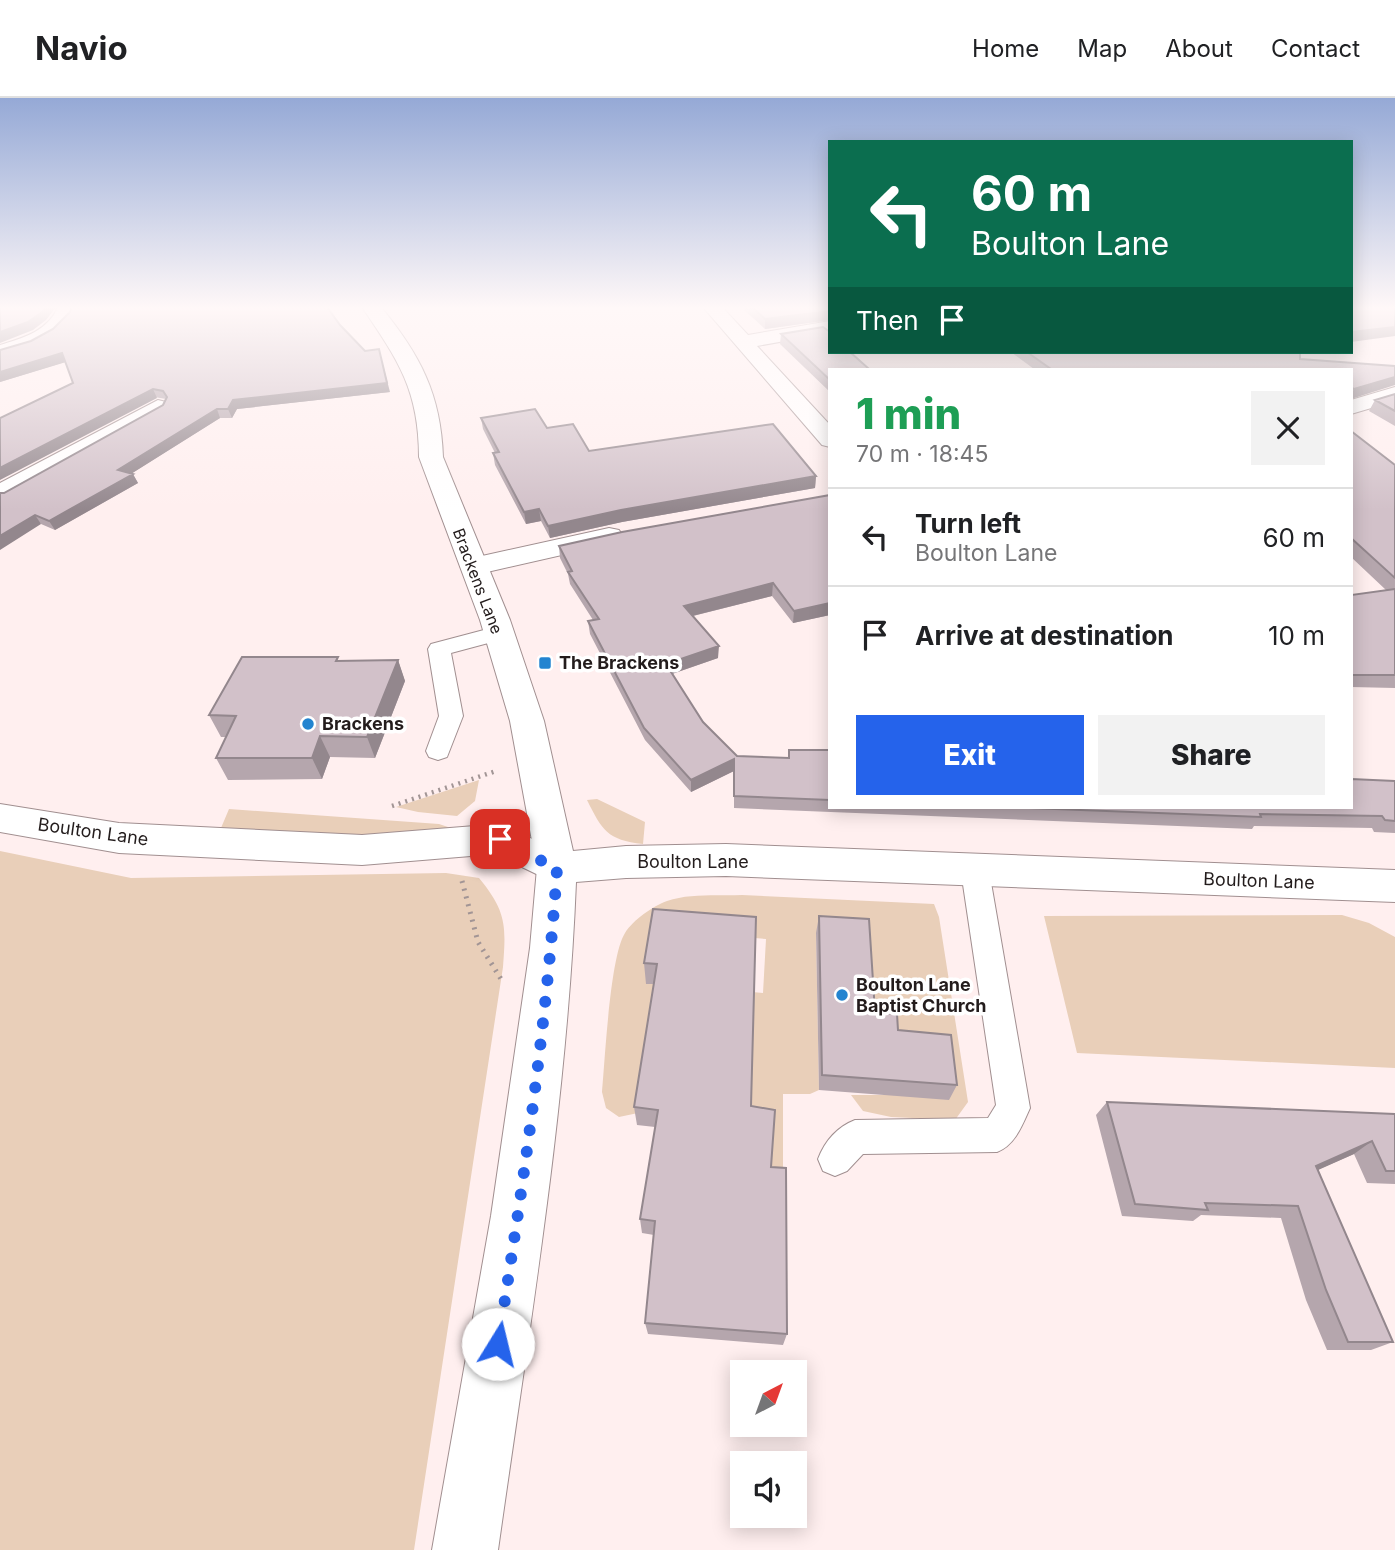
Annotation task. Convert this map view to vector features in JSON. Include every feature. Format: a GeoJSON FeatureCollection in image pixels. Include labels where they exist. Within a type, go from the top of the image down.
{"type":"FeatureCollection","features":[{"type":"Feature","properties":{"kind":"street","name":"Brackens Lane"},"geometry":{"type":"LineString","coordinates":[[417,375],[432,431],[431,457],[499,633],[527,721],[557,869],[552,948],[518,1216],[465,1550]]}},
{"type":"Feature","properties":{"kind":"street"},"geometry":{"type":"LineString","coordinates":[[773,375],[828,438]]}},
{"type":"Feature","properties":{"kind":"street"},"geometry":{"type":"LineString","coordinates":[[1353,406],[1395,394]]}},
{"type":"Feature","properties":{"kind":"street"},"geometry":{"type":"LineString","coordinates":[[0,495],[158,407]]}},
{"type":"Feature","properties":{"kind":"street"},"geometry":{"type":"LineString","coordinates":[[474,566],[635,531]]}},
{"type":"Feature","properties":{"kind":"street","name":"Boulton Lane"},"geometry":{"type":"LineString","coordinates":[[0,818],[118,838],[362,850],[500,839],[557,869],[626,862],[726,860],[1395,886]]}},
{"type":"Feature","properties":{"kind":"lane"},"geometry":{"type":"LineString","coordinates":[[438,751],[451,716],[439,649],[499,633]]}},
{"type":"Feature","properties":{"kind":"lane"},"geometry":{"type":"LineString","coordinates":[[835,1159],[855,1137],[997,1135],[1013,1108],[975,871]]}},
{"type":"Feature","properties":{"kind":"path"},"geometry":{"type":"LineString","coordinates":[[382,810],[534,758]]}},
{"type":"Feature","properties":{"kind":"path"},"geometry":{"type":"LineString","coordinates":[[452,843],[478,942],[540,1045]]}},
{"type":"Feature","properties":{"kind":"shaded area"},"geometry":{"type":"Polygon","coordinates":[[[479,780],[475,801],[457,816],[396,807],[479,780]]]}},
{"type":"Feature","properties":{"kind":"shaded area"},"geometry":{"type":"Polygon","coordinates":[[[597,799],[645,822],[643,844],[621,840],[607,832],[587,800],[597,799]]]}},
{"type":"Feature","properties":{"kind":"shaded area"},"geometry":{"type":"Polygon","coordinates":[[[229,809],[439,824],[457,830],[391,837],[221,828],[229,809]]]}},
{"type":"Feature","properties":{"kind":"shaded area"},"geometry":{"type":"Polygon","coordinates":[[[0,851],[131,878],[446,873],[479,878],[495,900],[503,920],[503,967],[414,1550],[0,1550],[0,851]]]}},
{"type":"Feature","properties":{"kind":"shaded area"},"geometry":{"type":"Polygon","coordinates":[[[742,895],[934,904],[939,917],[968,1102],[955,1120],[891,1117],[863,1111],[851,1095],[895,1095],[871,1028],[816,933],[819,1090],[810,1094],[783,1094],[783,1184],[718,1119],[731,990],[763,993],[766,939],[654,930],[646,983],[659,984],[638,1113],[619,1117],[606,1108],[602,1092],[609,1009],[615,963],[625,933],[644,914],[676,898],[742,895]]]}},
{"type":"Feature","properties":{"kind":"shaded area"},"geometry":{"type":"Polygon","coordinates":[[[1342,915],[1369,923],[1395,937],[1395,1068],[1077,1053],[1044,916],[1342,915]]]}},
{"type":"Feature","properties":{"kind":"building"},"geometry":{"type":"Polygon","coordinates":[[[70,375],[385,375],[387,383],[233,400],[228,409],[217,409],[118,470],[133,474],[49,521],[35,515],[0,536],[0,493],[163,405],[167,397],[163,391],[153,389],[0,468],[0,418],[73,383],[70,375]]]}},
{"type":"Feature","properties":{"kind":"building"},"geometry":{"type":"Polygon","coordinates":[[[1353,375],[1395,375],[1395,377],[1354,389],[1353,375]]]}},
{"type":"Feature","properties":{"kind":"building"},"geometry":{"type":"Polygon","coordinates":[[[1395,394],[1395,411],[1375,400],[1395,394]]]}},
{"type":"Feature","properties":{"kind":"building"},"geometry":{"type":"Polygon","coordinates":[[[535,409],[547,428],[573,424],[589,451],[773,424],[816,476],[621,510],[548,526],[539,509],[524,512],[493,453],[499,452],[481,418],[535,409]]]}},
{"type":"Feature","properties":{"kind":"building"},"geometry":{"type":"Polygon","coordinates":[[[1353,433],[1395,465],[1395,578],[1353,540],[1353,433]]]}},
{"type":"Feature","properties":{"kind":"building"},"geometry":{"type":"Polygon","coordinates":[[[828,495],[828,603],[794,611],[773,583],[684,606],[719,646],[666,664],[703,722],[737,756],[789,758],[789,750],[828,750],[828,800],[734,796],[734,759],[691,780],[644,728],[588,621],[599,619],[568,572],[572,571],[559,546],[622,532],[828,495]]]}},
{"type":"Feature","properties":{"kind":"building"},"geometry":{"type":"Polygon","coordinates":[[[1395,589],[1395,675],[1353,675],[1353,595],[1395,589]]]}},
{"type":"Feature","properties":{"kind":"building","name":"Brackens"},"geometry":{"type":"Polygon","coordinates":[[[242,657],[338,657],[336,661],[398,660],[367,737],[320,736],[312,758],[216,758],[236,716],[209,715],[242,657]]]}},
{"type":"Feature","properties":{"kind":"building"},"geometry":{"type":"Polygon","coordinates":[[[1353,779],[1395,781],[1395,821],[1385,820],[1382,816],[1260,814],[1261,817],[1057,809],[1353,809],[1353,779]]]}},
{"type":"Feature","properties":{"kind":"building"},"geometry":{"type":"Polygon","coordinates":[[[653,909],[756,917],[751,1106],[775,1110],[771,1167],[786,1168],[787,1334],[645,1323],[655,1221],[640,1219],[658,1110],[634,1107],[657,964],[644,963],[653,909]]]}},
{"type":"Feature","properties":{"kind":"building"},"geometry":{"type":"Polygon","coordinates":[[[819,916],[869,919],[875,1012],[897,1014],[898,1030],[951,1035],[957,1085],[822,1075],[819,916]]]}},
{"type":"Feature","properties":{"kind":"building"},"geometry":{"type":"Polygon","coordinates":[[[1107,1102],[1395,1114],[1395,1171],[1386,1171],[1372,1141],[1316,1166],[1393,1342],[1348,1342],[1326,1290],[1298,1206],[1205,1203],[1208,1210],[1135,1204],[1107,1102]]]}},
{"type":"Feature","properties":{"kind":"place","name":"The Brackens"},"geometry":{"type":"Point","coordinates":[545,663]}},
{"type":"Feature","properties":{"kind":"place","name":"Brackens"},"geometry":{"type":"Point","coordinates":[308,724]}},
{"type":"Feature","properties":{"kind":"place","name":"Boulton Lane Baptist Church"},"geometry":{"type":"Point","coordinates":[842,995]}},
{"type":"Feature","properties":{"kind":"route"},"geometry":{"type":"LineString","coordinates":[[498,1344],[540,1045],[552,948],[557,869],[500,839]]}}]}
